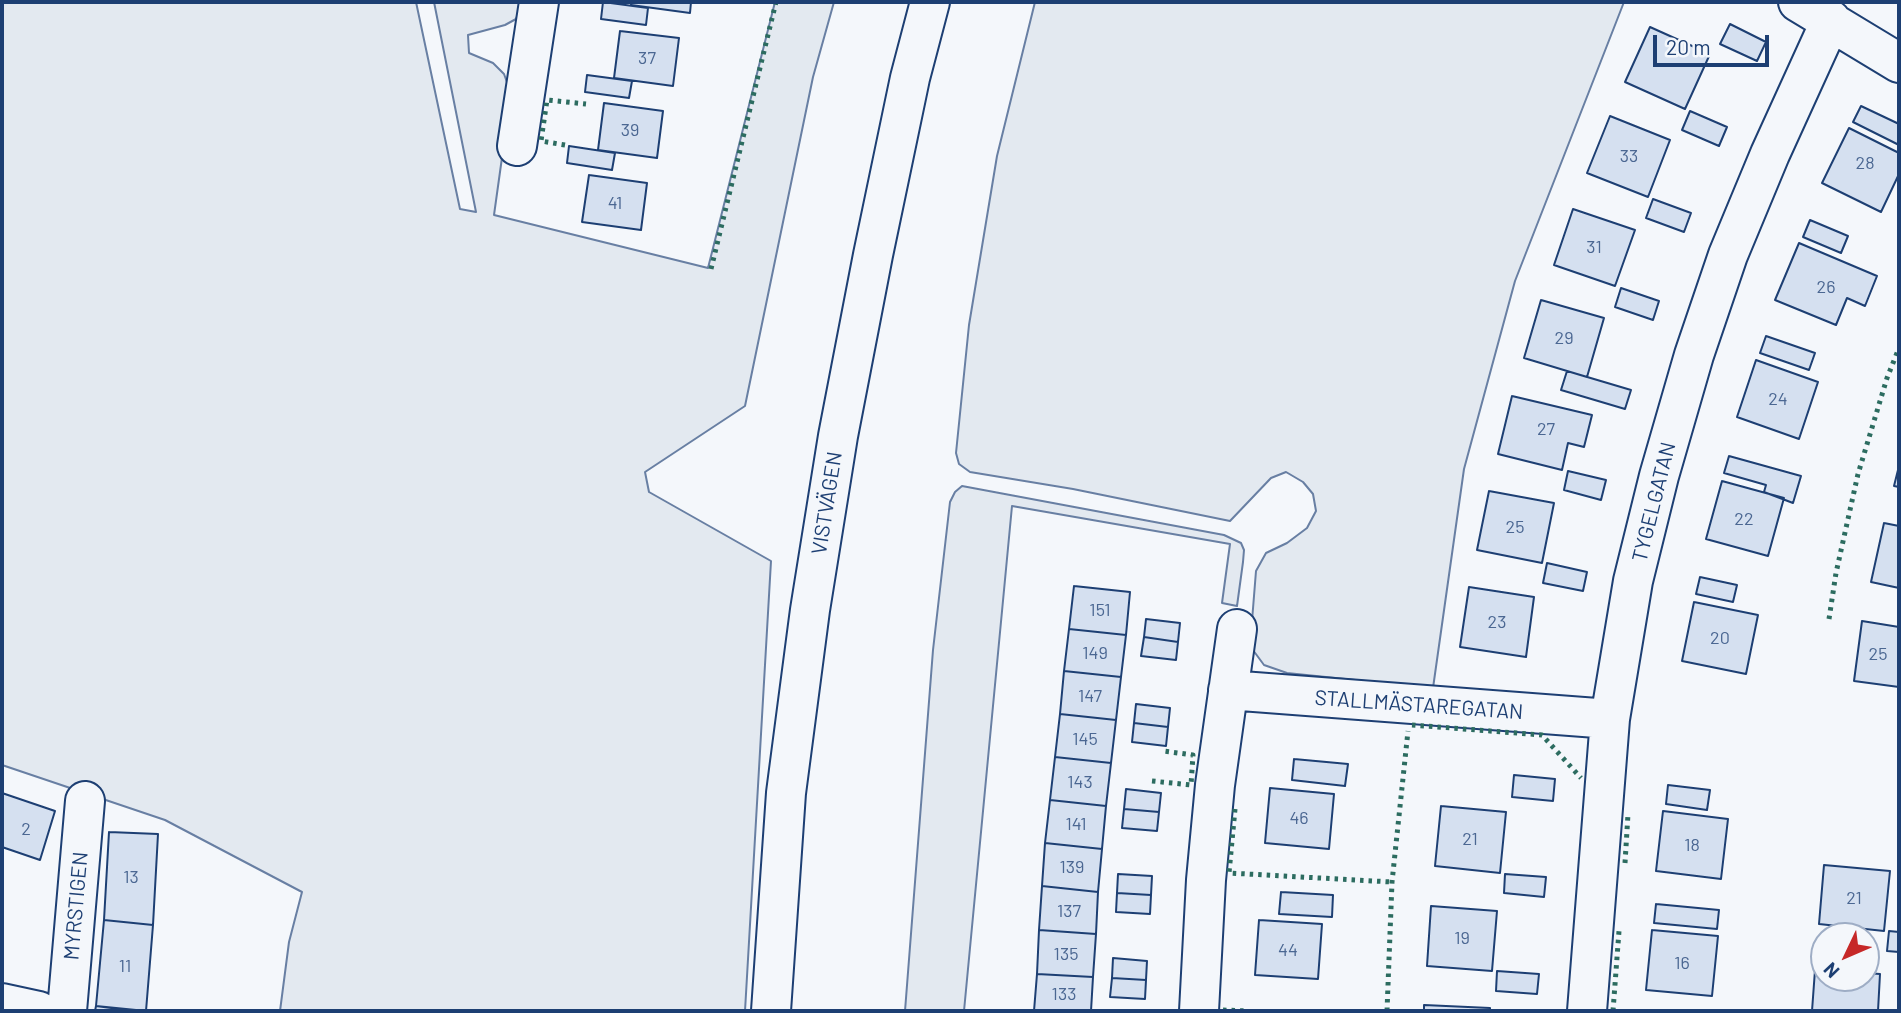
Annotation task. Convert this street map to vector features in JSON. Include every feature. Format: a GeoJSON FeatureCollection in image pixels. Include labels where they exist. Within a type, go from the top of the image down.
{"type":"FeatureCollection","features":[{"type":"Feature","properties":{"kind":"street"},"geometry":{"type":"LineString","coordinates":[[517,146],[539,2]]}},
{"type":"Feature","properties":{"kind":"street","name":"VISTVÄGEN"},"geometry":{"type":"LineString","coordinates":[[771,1011],[786,793],[812,597],[838,436],[873,255],[910,78],[930,2]]}},
{"type":"Feature","properties":{"kind":"street"},"geometry":{"type":"LineString","coordinates":[[1798,2],[1899,63]]}},
{"type":"Feature","properties":{"kind":"street","name":"TYGELGATAN"},"geometry":{"type":"LineString","coordinates":[[1587,1011],[1610,719],[1633,581],[1659,476],[1694,355],[1728,255],[1831,20]]}},
{"type":"Feature","properties":{"kind":"street"},"geometry":{"type":"LineString","coordinates":[[1199,1011],[1206,880],[1215,785],[1237,629]]}},
{"type":"Feature","properties":{"kind":"street","name":"STALLMÄSTAREGATAN"},"geometry":{"type":"LineString","coordinates":[[1228,690],[1610,719]]}},
{"type":"Feature","properties":{"kind":"street","name":"MYRSTIGEN"},"geometry":{"type":"LineString","coordinates":[[67,1011],[85,801]]}},
{"type":"Feature","properties":{"kind":"street"},"geometry":{"type":"LineString","coordinates":[[2,1003],[39,1011]]}},
{"type":"Feature","properties":{"kind":"shaded area"},"geometry":{"type":"Polygon","coordinates":[[[2,2],[416,2],[460,209],[476,212],[434,2],[523,2],[516,19],[505,25],[468,35],[469,53],[493,63],[504,74],[511,93],[494,215],[708,268],[775,2],[834,2],[813,77],[745,406],[645,472],[649,492],[771,561],[745,1011],[280,1011],[289,942],[302,892],[165,820],[2,765],[2,2]]]}},
{"type":"Feature","properties":{"kind":"shaded area"},"geometry":{"type":"Polygon","coordinates":[[[1035,2],[1624,2],[1515,281],[1464,469],[1433,688],[1287,673],[1264,665],[1250,646],[1256,571],[1266,553],[1287,543],[1307,528],[1316,511],[1313,494],[1303,482],[1286,472],[1271,478],[1230,521],[1073,489],[970,472],[959,464],[956,453],[969,325],[997,156],[1035,2]]]}},
{"type":"Feature","properties":{"kind":"shaded area"},"geometry":{"type":"Polygon","coordinates":[[[962,486],[1224,535],[1241,543],[1244,550],[1243,562],[1237,606],[1222,603],[1230,544],[1012,506],[964,1011],[905,1011],[933,650],[950,502],[962,486]]]}},
{"type":"Feature","properties":{"kind":"building"},"geometry":{"type":"Polygon","coordinates":[[[603,2],[648,8],[646,25],[601,19],[603,2]]]}},
{"type":"Feature","properties":{"kind":"building"},"geometry":{"type":"Polygon","coordinates":[[[632,2],[691,2],[690,13],[631,5],[632,2]]]}},
{"type":"Feature","properties":{"kind":"building"},"geometry":{"type":"Polygon","coordinates":[[[1730,24],[1766,42],[1757,61],[1720,44],[1730,24]]]}},
{"type":"Feature","properties":{"kind":"building"},"geometry":{"type":"Polygon","coordinates":[[[1650,27],[1710,54],[1685,109],[1625,82],[1650,27]]]}},
{"type":"Feature","properties":{"kind":"building"},"geometry":{"type":"Polygon","coordinates":[[[620,31],[679,38],[673,86],[614,78],[620,31]]]}},
{"type":"Feature","properties":{"kind":"building"},"geometry":{"type":"Polygon","coordinates":[[[587,75],[632,81],[629,98],[585,92],[587,75]]]}},
{"type":"Feature","properties":{"kind":"building"},"geometry":{"type":"Polygon","coordinates":[[[604,103],[663,111],[657,158],[598,150],[604,103]]]}},
{"type":"Feature","properties":{"kind":"building"},"geometry":{"type":"Polygon","coordinates":[[[1861,106],[1899,124],[1899,145],[1853,122],[1861,106]]]}},
{"type":"Feature","properties":{"kind":"building"},"geometry":{"type":"Polygon","coordinates":[[[1690,111],[1727,127],[1719,146],[1682,130],[1690,111]]]}},
{"type":"Feature","properties":{"kind":"building"},"geometry":{"type":"Polygon","coordinates":[[[1610,116],[1670,140],[1648,197],[1587,173],[1610,116]]]}},
{"type":"Feature","properties":{"kind":"building"},"geometry":{"type":"Polygon","coordinates":[[[1849,128],[1899,153],[1899,174],[1881,212],[1822,183],[1849,128]]]}},
{"type":"Feature","properties":{"kind":"building"},"geometry":{"type":"Polygon","coordinates":[[[569,146],[615,153],[612,170],[567,163],[569,146]]]}},
{"type":"Feature","properties":{"kind":"building"},"geometry":{"type":"Polygon","coordinates":[[[589,175],[647,183],[641,230],[582,222],[589,175]]]}},
{"type":"Feature","properties":{"kind":"building"},"geometry":{"type":"Polygon","coordinates":[[[1653,199],[1691,213],[1684,232],[1646,218],[1653,199]]]}},
{"type":"Feature","properties":{"kind":"building"},"geometry":{"type":"Polygon","coordinates":[[[1573,209],[1635,230],[1615,286],[1554,265],[1573,209]]]}},
{"type":"Feature","properties":{"kind":"building"},"geometry":{"type":"Polygon","coordinates":[[[1810,220],[1848,236],[1841,253],[1803,237],[1810,220]]]}},
{"type":"Feature","properties":{"kind":"building"},"geometry":{"type":"Polygon","coordinates":[[[1799,243],[1877,276],[1865,306],[1847,298],[1836,325],[1775,300],[1799,243]]]}},
{"type":"Feature","properties":{"kind":"building"},"geometry":{"type":"Polygon","coordinates":[[[1621,288],[1659,301],[1653,320],[1615,307],[1621,288]]]}},
{"type":"Feature","properties":{"kind":"building"},"geometry":{"type":"Polygon","coordinates":[[[1541,300],[1604,318],[1587,377],[1524,358],[1541,300]]]}},
{"type":"Feature","properties":{"kind":"building"},"geometry":{"type":"Polygon","coordinates":[[[1766,336],[1815,353],[1809,370],[1760,353],[1766,336]]]}},
{"type":"Feature","properties":{"kind":"building"},"geometry":{"type":"Polygon","coordinates":[[[1756,360],[1818,382],[1799,439],[1737,417],[1756,360]]]}},
{"type":"Feature","properties":{"kind":"building"},"geometry":{"type":"Polygon","coordinates":[[[1567,371],[1631,390],[1625,409],[1561,390],[1567,371]]]}},
{"type":"Feature","properties":{"kind":"building"},"geometry":{"type":"Polygon","coordinates":[[[1512,396],[1592,415],[1584,447],[1568,443],[1562,470],[1498,454],[1512,396]]]}},
{"type":"Feature","properties":{"kind":"building"},"geometry":{"type":"Polygon","coordinates":[[[1729,456],[1801,476],[1793,503],[1764,492],[1766,485],[1724,473],[1729,456]]]}},
{"type":"Feature","properties":{"kind":"building"},"geometry":{"type":"Polygon","coordinates":[[[1899,466],[1899,487],[1894,486],[1899,466]]]}},
{"type":"Feature","properties":{"kind":"building"},"geometry":{"type":"Polygon","coordinates":[[[1568,471],[1606,480],[1601,500],[1564,490],[1568,471]]]}},
{"type":"Feature","properties":{"kind":"building"},"geometry":{"type":"Polygon","coordinates":[[[1722,481],[1784,498],[1768,556],[1706,539],[1722,481]]]}},
{"type":"Feature","properties":{"kind":"building"},"geometry":{"type":"Polygon","coordinates":[[[1489,491],[1554,503],[1542,563],[1477,550],[1489,491]]]}},
{"type":"Feature","properties":{"kind":"building"},"geometry":{"type":"Polygon","coordinates":[[[1884,523],[1899,526],[1899,588],[1871,582],[1884,523]]]}},
{"type":"Feature","properties":{"kind":"building"},"geometry":{"type":"Polygon","coordinates":[[[1547,563],[1587,572],[1583,591],[1543,583],[1547,563]]]}},
{"type":"Feature","properties":{"kind":"building"},"geometry":{"type":"Polygon","coordinates":[[[1700,577],[1737,585],[1733,602],[1696,594],[1700,577]]]}},
{"type":"Feature","properties":{"kind":"building"},"geometry":{"type":"Polygon","coordinates":[[[1074,586],[1130,592],[1126,635],[1069,629],[1074,586]]]}},
{"type":"Feature","properties":{"kind":"building"},"geometry":{"type":"Polygon","coordinates":[[[1469,587],[1534,597],[1526,657],[1460,647],[1469,587]]]}},
{"type":"Feature","properties":{"kind":"building"},"geometry":{"type":"Polygon","coordinates":[[[1694,602],[1758,615],[1746,674],[1682,661],[1694,602]]]}},
{"type":"Feature","properties":{"kind":"building"},"geometry":{"type":"Polygon","coordinates":[[[1146,619],[1180,623],[1178,642],[1144,637],[1146,619]]]}},
{"type":"Feature","properties":{"kind":"building"},"geometry":{"type":"Polygon","coordinates":[[[1862,621],[1899,627],[1899,687],[1854,681],[1862,621]]]}},
{"type":"Feature","properties":{"kind":"building"},"geometry":{"type":"Polygon","coordinates":[[[1069,629],[1126,635],[1121,677],[1064,671],[1069,629]]]}},
{"type":"Feature","properties":{"kind":"building"},"geometry":{"type":"Polygon","coordinates":[[[1144,637],[1178,642],[1176,660],[1141,656],[1144,637]]]}},
{"type":"Feature","properties":{"kind":"building"},"geometry":{"type":"Polygon","coordinates":[[[1064,671],[1121,677],[1116,720],[1060,714],[1064,671]]]}},
{"type":"Feature","properties":{"kind":"building"},"geometry":{"type":"Polygon","coordinates":[[[1136,704],[1170,708],[1168,727],[1134,723],[1136,704]]]}},
{"type":"Feature","properties":{"kind":"building"},"geometry":{"type":"Polygon","coordinates":[[[1060,714],[1116,720],[1111,763],[1055,757],[1060,714]]]}},
{"type":"Feature","properties":{"kind":"building"},"geometry":{"type":"Polygon","coordinates":[[[1134,723],[1168,727],[1166,746],[1132,742],[1134,723]]]}},
{"type":"Feature","properties":{"kind":"building"},"geometry":{"type":"Polygon","coordinates":[[[1055,757],[1111,763],[1106,806],[1050,800],[1055,757]]]}},
{"type":"Feature","properties":{"kind":"building"},"geometry":{"type":"Polygon","coordinates":[[[1294,759],[1348,764],[1345,786],[1292,780],[1294,759]]]}},
{"type":"Feature","properties":{"kind":"building"},"geometry":{"type":"Polygon","coordinates":[[[1514,775],[1555,779],[1553,801],[1512,797],[1514,775]]]}},
{"type":"Feature","properties":{"kind":"building"},"geometry":{"type":"Polygon","coordinates":[[[1668,785],[1710,790],[1707,810],[1666,804],[1668,785]]]}},
{"type":"Feature","properties":{"kind":"building"},"geometry":{"type":"Polygon","coordinates":[[[1270,788],[1334,794],[1329,849],[1265,843],[1270,788]]]}},
{"type":"Feature","properties":{"kind":"building"},"geometry":{"type":"Polygon","coordinates":[[[1126,789],[1161,793],[1159,812],[1124,809],[1126,789]]]}},
{"type":"Feature","properties":{"kind":"building"},"geometry":{"type":"Polygon","coordinates":[[[2,793],[55,811],[40,860],[2,847],[2,793]]]}},
{"type":"Feature","properties":{"kind":"building"},"geometry":{"type":"Polygon","coordinates":[[[1050,800],[1106,806],[1102,849],[1045,843],[1050,800]]]}},
{"type":"Feature","properties":{"kind":"building"},"geometry":{"type":"Polygon","coordinates":[[[1441,806],[1506,812],[1500,873],[1435,866],[1441,806]]]}},
{"type":"Feature","properties":{"kind":"building"},"geometry":{"type":"Polygon","coordinates":[[[1124,809],[1159,812],[1157,831],[1122,828],[1124,809]]]}},
{"type":"Feature","properties":{"kind":"building"},"geometry":{"type":"Polygon","coordinates":[[[1663,811],[1728,819],[1721,879],[1656,871],[1663,811]]]}},
{"type":"Feature","properties":{"kind":"building"},"geometry":{"type":"Polygon","coordinates":[[[109,832],[158,834],[153,925],[104,920],[109,832]]]}},
{"type":"Feature","properties":{"kind":"building"},"geometry":{"type":"Polygon","coordinates":[[[1045,843],[1102,849],[1098,892],[1042,886],[1045,843]]]}},
{"type":"Feature","properties":{"kind":"building"},"geometry":{"type":"Polygon","coordinates":[[[1824,865],[1890,871],[1884,931],[1880,931],[1880,922],[1819,922],[1824,865]]]}},
{"type":"Feature","properties":{"kind":"building"},"geometry":{"type":"Polygon","coordinates":[[[1118,874],[1152,876],[1151,895],[1117,893],[1118,874]]]}},
{"type":"Feature","properties":{"kind":"building"},"geometry":{"type":"Polygon","coordinates":[[[1505,874],[1546,877],[1544,897],[1504,893],[1505,874]]]}},
{"type":"Feature","properties":{"kind":"building"},"geometry":{"type":"Polygon","coordinates":[[[1042,886],[1098,892],[1096,934],[1039,930],[1042,886]]]}},
{"type":"Feature","properties":{"kind":"building"},"geometry":{"type":"Polygon","coordinates":[[[1281,892],[1333,895],[1332,917],[1279,914],[1281,892]]]}},
{"type":"Feature","properties":{"kind":"building"},"geometry":{"type":"Polygon","coordinates":[[[1117,893],[1151,895],[1150,914],[1116,912],[1117,893]]]}},
{"type":"Feature","properties":{"kind":"building"},"geometry":{"type":"Polygon","coordinates":[[[1656,904],[1719,910],[1717,929],[1654,923],[1656,904]]]}},
{"type":"Feature","properties":{"kind":"building"},"geometry":{"type":"Polygon","coordinates":[[[1431,906],[1497,911],[1492,971],[1427,966],[1431,906]]]}},
{"type":"Feature","properties":{"kind":"building"},"geometry":{"type":"Polygon","coordinates":[[[104,920],[153,925],[146,1011],[96,1006],[104,920]]]}},
{"type":"Feature","properties":{"kind":"building"},"geometry":{"type":"Polygon","coordinates":[[[1259,920],[1322,924],[1318,979],[1255,975],[1259,920]]]}},
{"type":"Feature","properties":{"kind":"building"},"geometry":{"type":"Polygon","coordinates":[[[1039,930],[1096,934],[1093,977],[1037,974],[1039,930]]]}},
{"type":"Feature","properties":{"kind":"building"},"geometry":{"type":"Polygon","coordinates":[[[1652,930],[1718,936],[1712,996],[1646,990],[1652,930]]]}},
{"type":"Feature","properties":{"kind":"building"},"geometry":{"type":"Polygon","coordinates":[[[1889,931],[1899,932],[1899,952],[1887,951],[1889,931]]]}},
{"type":"Feature","properties":{"kind":"building"},"geometry":{"type":"Polygon","coordinates":[[[1113,958],[1147,961],[1146,980],[1112,978],[1113,958]]]}},
{"type":"Feature","properties":{"kind":"building"},"geometry":{"type":"Polygon","coordinates":[[[1497,971],[1539,974],[1537,994],[1496,991],[1497,971]]]}},
{"type":"Feature","properties":{"kind":"building"},"geometry":{"type":"Polygon","coordinates":[[[1037,974],[1093,977],[1091,1011],[1034,1011],[1037,974]]]}},
{"type":"Feature","properties":{"kind":"building"},"geometry":{"type":"Polygon","coordinates":[[[1112,978],[1146,980],[1145,999],[1110,997],[1112,978]]]}},
{"type":"Feature","properties":{"kind":"building"},"geometry":{"type":"Polygon","coordinates":[[[1813,992],[1879,992],[1878,1011],[1812,1011],[1813,992]]]}},
{"type":"Feature","properties":{"kind":"building"},"geometry":{"type":"Polygon","coordinates":[[[1424,1005],[1490,1008],[1490,1011],[1424,1011],[1424,1005]]]}},
{"type":"Feature","properties":{"kind":"building"},"geometry":{"type":"Polygon","coordinates":[[[96,1006],[134,1011],[95,1011],[96,1006]]]}},
{"type":"Feature","properties":{"kind":"hedge"},"geometry":{"type":"LineString","coordinates":[[711,269],[776,2]]}},
{"type":"Feature","properties":{"kind":"hedge"},"geometry":{"type":"LineString","coordinates":[[565,145],[541,141],[547,100],[586,104]]}},
{"type":"Feature","properties":{"kind":"hedge"},"geometry":{"type":"LineString","coordinates":[[1829,619],[1836,573],[1858,474],[1887,378],[1899,348]]}},
{"type":"Feature","properties":{"kind":"hedge"},"geometry":{"type":"LineString","coordinates":[[1412,725],[1542,735],[1581,778]]}},
{"type":"Feature","properties":{"kind":"hedge"},"geometry":{"type":"LineString","coordinates":[[1387,1011],[1392,882],[1408,731]]}},
{"type":"Feature","properties":{"kind":"hedge"},"geometry":{"type":"LineString","coordinates":[[1152,781],[1191,785],[1193,755],[1163,751]]}},
{"type":"Feature","properties":{"kind":"hedge"},"geometry":{"type":"LineString","coordinates":[[1235,809],[1229,873],[1392,882]]}},
{"type":"Feature","properties":{"kind":"hedge"},"geometry":{"type":"LineString","coordinates":[[1625,863],[1628,814]]}},
{"type":"Feature","properties":{"kind":"hedge"},"geometry":{"type":"LineString","coordinates":[[1613,1011],[1619,931]]}},
{"type":"Feature","properties":{"kind":"hedge"},"geometry":{"type":"LineString","coordinates":[[1223,1010],[1248,1011]]}}]}
